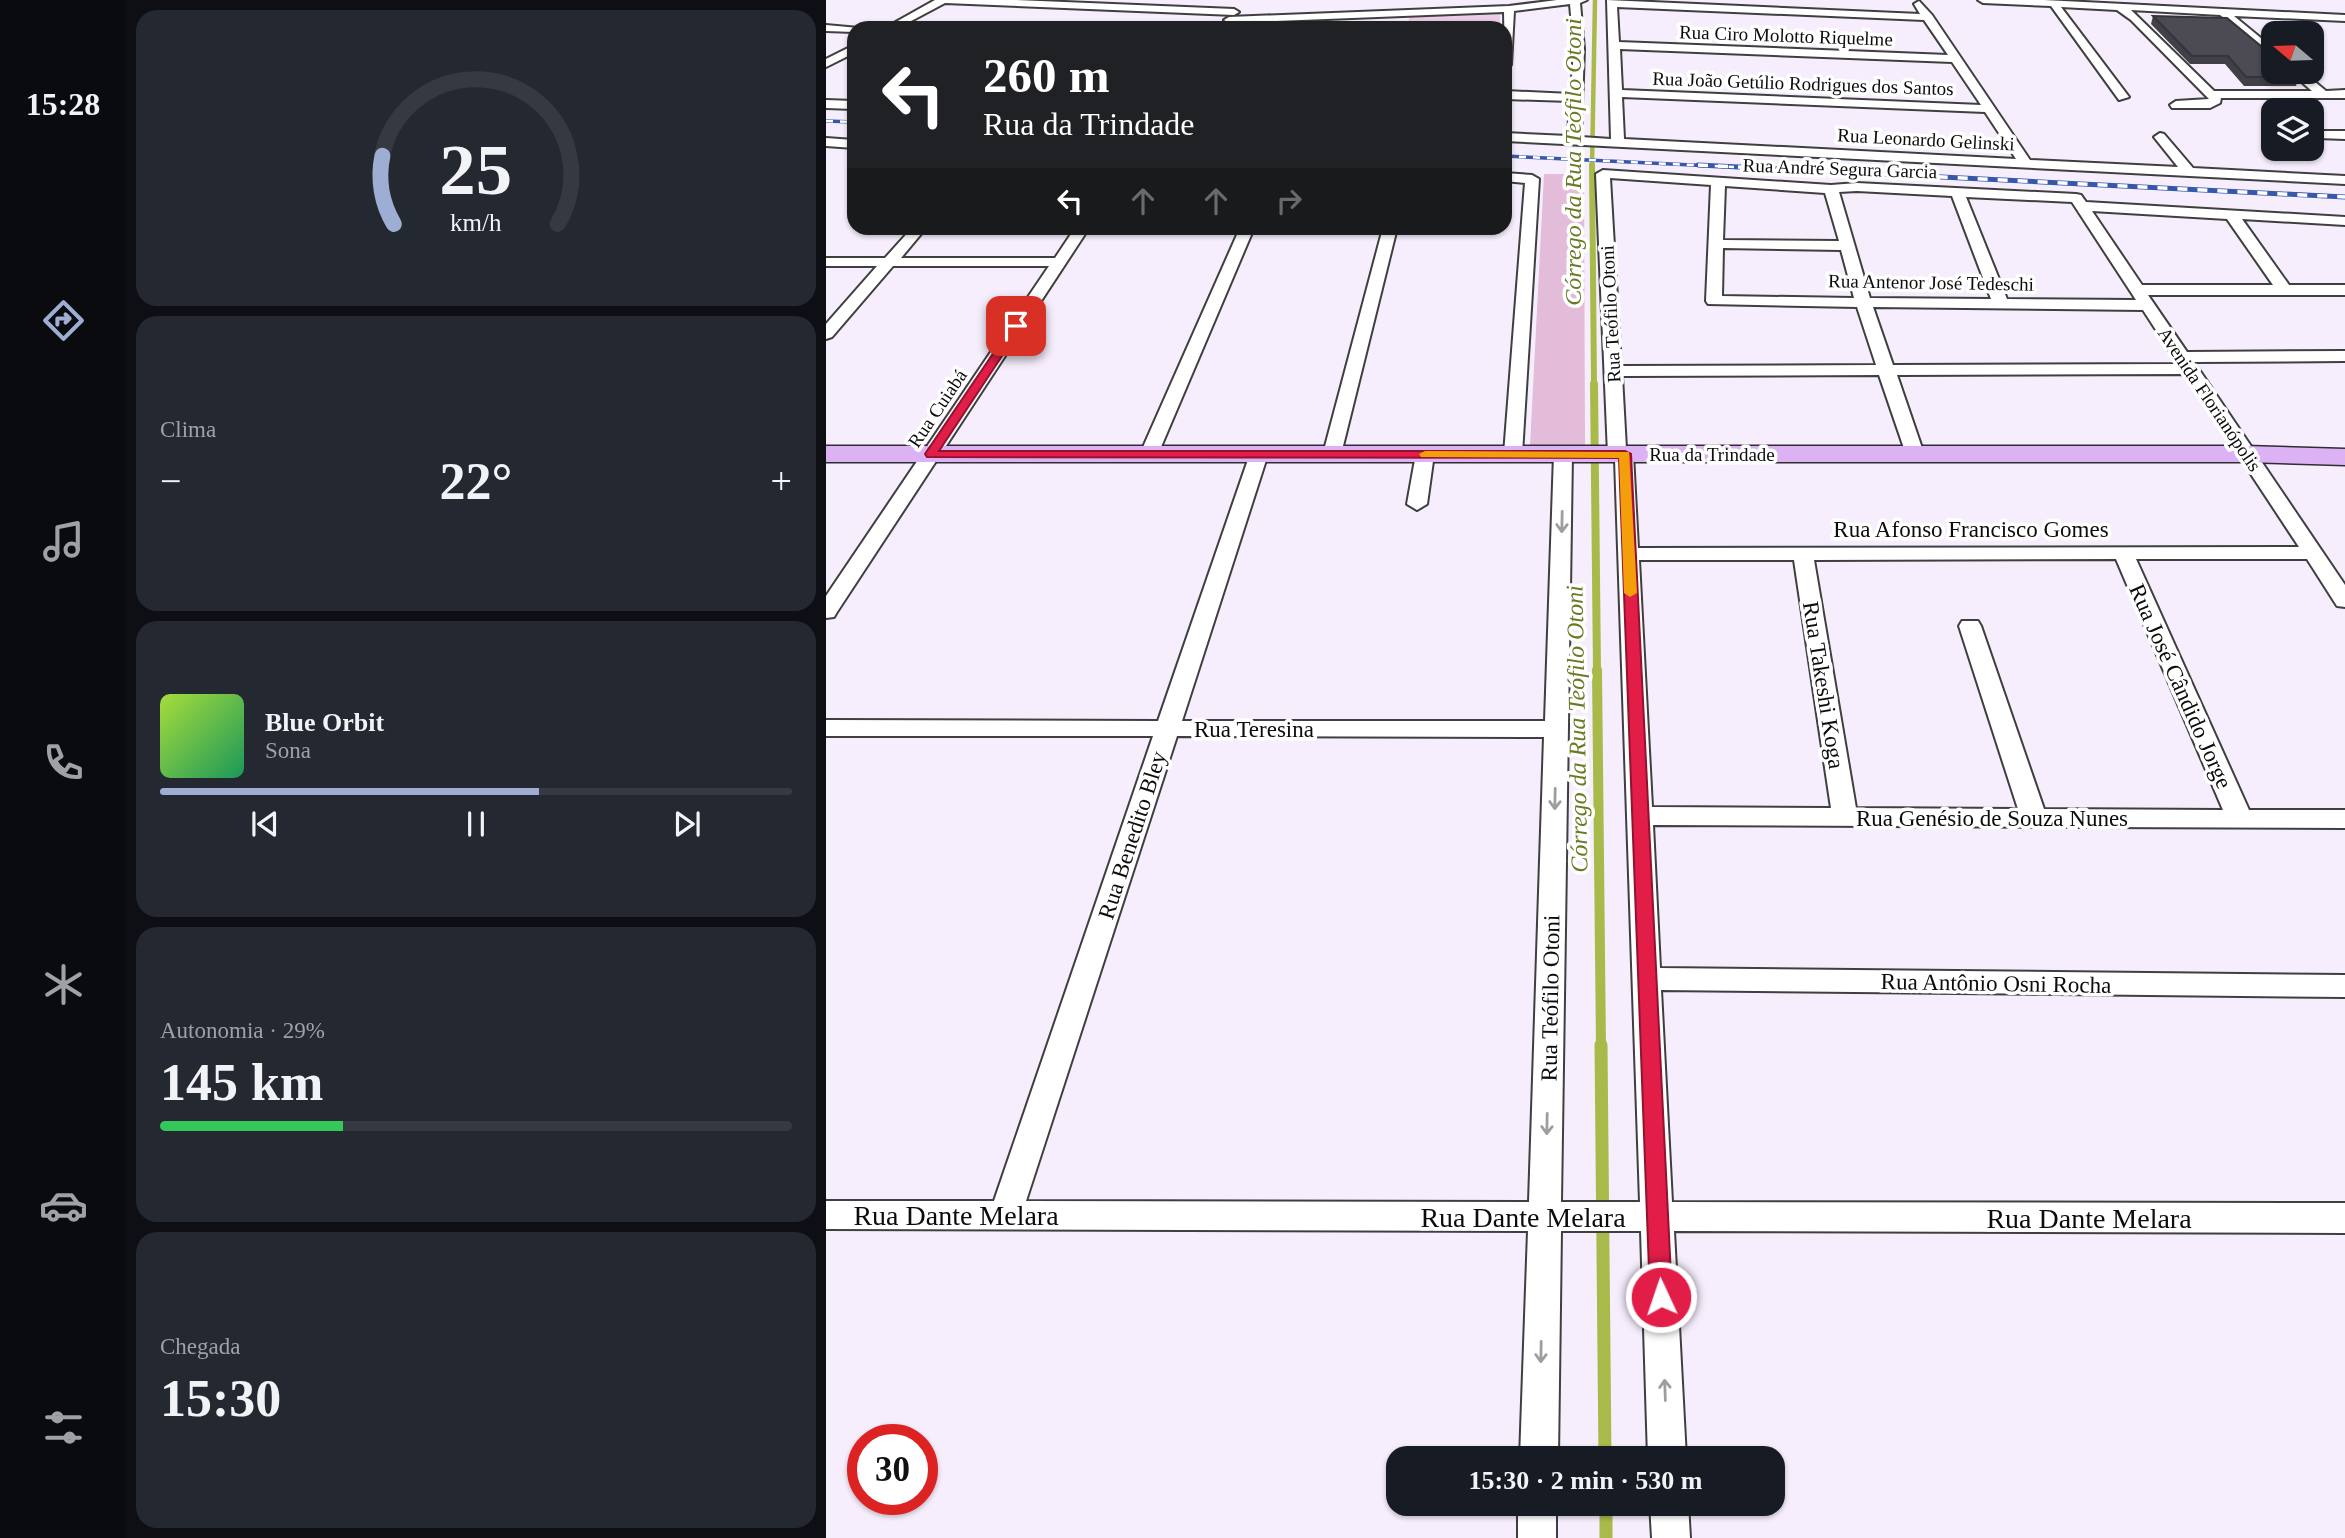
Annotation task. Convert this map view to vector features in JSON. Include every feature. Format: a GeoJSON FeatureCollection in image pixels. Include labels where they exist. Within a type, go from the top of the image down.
{"type":"FeatureCollection","features":[{"type":"Feature","properties":{"kind":"main road","name":"Rua da Trindade"},"geometry":{"type":"LineString","coordinates":[[826,454],[2246,454],[2345,457]]}},
{"type":"Feature","properties":{"kind":"street"},"geometry":{"type":"LineString","coordinates":[[903,21],[943,0],[1071,2],[1229,20],[1509,9],[1577,0],[1580,141]]}},
{"type":"Feature","properties":{"kind":"street"},"geometry":{"type":"LineString","coordinates":[[1229,20],[1242,0]]}},
{"type":"Feature","properties":{"kind":"street"},"geometry":{"type":"LineString","coordinates":[[1350,14],[1352,0]]}},
{"type":"Feature","properties":{"kind":"street"},"geometry":{"type":"LineString","coordinates":[[1476,9],[1484,0]]}},
{"type":"Feature","properties":{"kind":"street"},"geometry":{"type":"LineString","coordinates":[[1917,0],[2026,164]]}},
{"type":"Feature","properties":{"kind":"street"},"geometry":{"type":"LineString","coordinates":[[1983,0],[2223,12],[2345,10]]}},
{"type":"Feature","properties":{"kind":"street"},"geometry":{"type":"LineString","coordinates":[[2145,0],[2307,10],[2330,18],[2345,28]]}},
{"type":"Feature","properties":{"kind":"street"},"geometry":{"type":"LineString","coordinates":[[1614,143],[1612,2],[1928,17]]}},
{"type":"Feature","properties":{"kind":"street"},"geometry":{"type":"LineString","coordinates":[[2055,4],[2057,11],[2123,97]]}},
{"type":"Feature","properties":{"kind":"street"},"geometry":{"type":"LineString","coordinates":[[2120,7],[2135,18],[2216,100],[2215,103],[2176,105]]}},
{"type":"Feature","properties":{"kind":"street"},"geometry":{"type":"LineString","coordinates":[[1508,21],[1509,9]]}},
{"type":"Feature","properties":{"kind":"street"},"geometry":{"type":"LineString","coordinates":[[1403,21],[1405,11]]}},
{"type":"Feature","properties":{"kind":"street"},"geometry":{"type":"LineString","coordinates":[[2223,12],[2261,43]]}},
{"type":"Feature","properties":{"kind":"street"},"geometry":{"type":"LineString","coordinates":[[1304,21],[1307,16]]}},
{"type":"Feature","properties":{"kind":"street"},"geometry":{"type":"LineString","coordinates":[[2330,18],[2345,18]]}},
{"type":"Feature","properties":{"kind":"street"},"geometry":{"type":"LineString","coordinates":[[826,28],[847,29]]}},
{"type":"Feature","properties":{"kind":"street","name":"Rua Ciro Molotto Riquelme"},"geometry":{"type":"LineString","coordinates":[[1614,45],[1956,60]]}},
{"type":"Feature","properties":{"kind":"street"},"geometry":{"type":"LineString","coordinates":[[826,64],[847,52]]}},
{"type":"Feature","properties":{"kind":"street"},"geometry":{"type":"LineString","coordinates":[[826,64],[847,65]]}},
{"type":"Feature","properties":{"kind":"street"},"geometry":{"type":"LineString","coordinates":[[2311,84],[2323,94]]}},
{"type":"Feature","properties":{"kind":"street","name":"Rua João Getúlio Rodrigues dos Santos"},"geometry":{"type":"LineString","coordinates":[[1615,93],[1989,109]]}},
{"type":"Feature","properties":{"kind":"street"},"geometry":{"type":"LineString","coordinates":[[2211,95],[2345,94]]}},
{"type":"Feature","properties":{"kind":"street"},"geometry":{"type":"LineString","coordinates":[[1512,95],[1577,98]]}},
{"type":"Feature","properties":{"kind":"street"},"geometry":{"type":"LineString","coordinates":[[826,104],[847,105]]}},
{"type":"Feature","properties":{"kind":"street"},"geometry":{"type":"LineString","coordinates":[[2324,135],[2345,135]]}},
{"type":"Feature","properties":{"kind":"street"},"geometry":{"type":"LineString","coordinates":[[2160,136],[2189,172]]}},
{"type":"Feature","properties":{"kind":"street","name":"Rua Leonardo Gelinski"},"geometry":{"type":"LineString","coordinates":[[1512,137],[2345,180]]}},
{"type":"Feature","properties":{"kind":"street"},"geometry":{"type":"LineString","coordinates":[[826,142],[846,146]]}},
{"type":"Feature","properties":{"kind":"street","name":"Rua André Segura Garcia"},"geometry":{"type":"LineString","coordinates":[[1603,174],[1831,189],[1857,187],[1958,192],[2232,215],[2345,221]]}},
{"type":"Feature","properties":{"kind":"street","name":"Rua Teófilo Otoni"},"geometry":{"type":"LineString","coordinates":[[1603,174],[1613,371],[1629,554],[1667,1446]]}},
{"type":"Feature","properties":{"kind":"street"},"geometry":{"type":"LineString","coordinates":[[1512,178],[1532,179],[1513,454]]}},
{"type":"Feature","properties":{"kind":"street"},"geometry":{"type":"LineString","coordinates":[[1718,182],[1716,244],[1847,246]]}},
{"type":"Feature","properties":{"kind":"street"},"geometry":{"type":"LineString","coordinates":[[1831,189],[1863,302],[1915,454]]}},
{"type":"Feature","properties":{"kind":"street"},"geometry":{"type":"LineString","coordinates":[[1958,192],[2001,304]]}},
{"type":"Feature","properties":{"kind":"street","name":"Avenida Florianópolis"},"geometry":{"type":"LineString","coordinates":[[2078,202],[2313,553],[2342,591]]}},
{"type":"Feature","properties":{"kind":"street"},"geometry":{"type":"LineString","coordinates":[[2232,215],[2284,290]]}},
{"type":"Feature","properties":{"kind":"street"},"geometry":{"type":"LineString","coordinates":[[826,334],[913,235]]}},
{"type":"Feature","properties":{"kind":"street","name":"Rua Cuiabá"},"geometry":{"type":"LineString","coordinates":[[826,612],[1077,235]]}},
{"type":"Feature","properties":{"kind":"street"},"geometry":{"type":"LineString","coordinates":[[1149,454],[1244,235]]}},
{"type":"Feature","properties":{"kind":"street"},"geometry":{"type":"LineString","coordinates":[[1332,454],[1388,235]]}},
{"type":"Feature","properties":{"kind":"street","name":"Rua Antenor José Tedeschi"},"geometry":{"type":"LineString","coordinates":[[1716,244],[1714,301],[2147,305]]}},
{"type":"Feature","properties":{"kind":"street"},"geometry":{"type":"LineString","coordinates":[[826,262],[1059,262]]}},
{"type":"Feature","properties":{"kind":"street"},"geometry":{"type":"LineString","coordinates":[[2137,290],[2345,290]]}},
{"type":"Feature","properties":{"kind":"street"},"geometry":{"type":"LineString","coordinates":[[1613,371],[1886,370],[2186,363],[2345,356]]}},
{"type":"Feature","properties":{"kind":"street","name":"Rua Benedito Bley"},"geometry":{"type":"LineString","coordinates":[[1005,1216],[1259,454]]}},
{"type":"Feature","properties":{"kind":"street"},"geometry":{"type":"LineString","coordinates":[[1417,504],[1425,454]]}},
{"type":"Feature","properties":{"kind":"street","name":"Rua Teófilo Otoni"},"geometry":{"type":"LineString","coordinates":[[1539,1446],[1563,454]]}},
{"type":"Feature","properties":{"kind":"street","name":"Rua José Cândido Jorge"},"geometry":{"type":"LineString","coordinates":[[2123,553],[2240,819]]}},
{"type":"Feature","properties":{"kind":"street","name":"Rua Afonso Francisco Gomes"},"geometry":{"type":"LineString","coordinates":[[1629,554],[2313,553]]}},
{"type":"Feature","properties":{"kind":"street","name":"Rua Takeshi Koga"},"geometry":{"type":"LineString","coordinates":[[1803,554],[1845,817]]}},
{"type":"Feature","properties":{"kind":"street"},"geometry":{"type":"LineString","coordinates":[[1970,626],[2034,817]]}},
{"type":"Feature","properties":{"kind":"street","name":"Rua Teresina"},"geometry":{"type":"LineString","coordinates":[[826,729],[1557,729]]}},
{"type":"Feature","properties":{"kind":"street","name":"Rua Genésio de Souza Nunes"},"geometry":{"type":"LineString","coordinates":[[1640,816],[2345,819]]}},
{"type":"Feature","properties":{"kind":"street","name":"Rua Antônio Osni Rocha"},"geometry":{"type":"LineString","coordinates":[[1647,979],[2345,986]]}},
{"type":"Feature","properties":{"kind":"street","name":"Rua Dante Melara"},"geometry":{"type":"LineString","coordinates":[[826,1215],[2345,1218]]}},
{"type":"Feature","properties":{"kind":"street"},"geometry":{"type":"LineString","coordinates":[[1536,1538],[1537,1516]]}},
{"type":"Feature","properties":{"kind":"street"},"geometry":{"type":"LineString","coordinates":[[1670,1516],[1671,1538]]}},
{"type":"Feature","properties":{"kind":"shaded area"},"geometry":{"type":"Polygon","coordinates":[[[1500,12],[1500,21],[1408,21],[1410,13],[1500,12]]]}},
{"type":"Feature","properties":{"kind":"shaded area"},"geometry":{"type":"Polygon","coordinates":[[[1544,174],[1584,174],[1585,446],[1530,446],[1544,174]]]}},
{"type":"Feature","properties":{"kind":"building"},"geometry":{"type":"Polygon","coordinates":[[[2153,16],[2227,18],[2261,46],[2261,77],[2246,77],[2228,56],[2192,56],[2153,16]]]}},
{"type":"Feature","properties":{"kind":"waterway","name":"Córrego da Rua Teófilo Otoni"},"geometry":{"type":"LineString","coordinates":[[1592,166],[1595,0]]}},
{"type":"Feature","properties":{"kind":"waterway","name":"Córrego da Rua Teófilo Otoni"},"geometry":{"type":"LineString","coordinates":[[1592,166],[1594,385]]}},
{"type":"Feature","properties":{"kind":"waterway","name":"Córrego da Rua Teófilo Otoni"},"geometry":{"type":"LineString","coordinates":[[1594,384],[1597,671]]}},
{"type":"Feature","properties":{"kind":"waterway","name":"Córrego da Rua Teófilo Otoni"},"geometry":{"type":"LineString","coordinates":[[1597,670],[1601,1047]]}},
{"type":"Feature","properties":{"kind":"waterway","name":"Córrego da Rua Teófilo Otoni"},"geometry":{"type":"LineString","coordinates":[[1601,1045],[1605,1446]]}},
{"type":"Feature","properties":{"kind":"waterway","name":"Córrego da Rua Teófilo Otoni"},"geometry":{"type":"LineString","coordinates":[[1606,1516],[1606,1538]]}},
{"type":"Feature","properties":{"kind":"railway"},"geometry":{"type":"LineString","coordinates":[[826,121],[847,122]]}},
{"type":"Feature","properties":{"kind":"railway"},"geometry":{"type":"LineString","coordinates":[[1512,156],[1734,167]]}},
{"type":"Feature","properties":{"kind":"railway"},"geometry":{"type":"LineString","coordinates":[[1698,165],[2345,197]]}},
{"type":"Feature","properties":{"kind":"slow traffic"},"geometry":{"type":"LineString","coordinates":[[1425,454],[1625,454],[1630,593]]}},
{"type":"Feature","properties":{"kind":"route"},"geometry":{"type":"LineString","coordinates":[[1016,326],[931,454],[1625,454],[1661,1297]]}}]}
